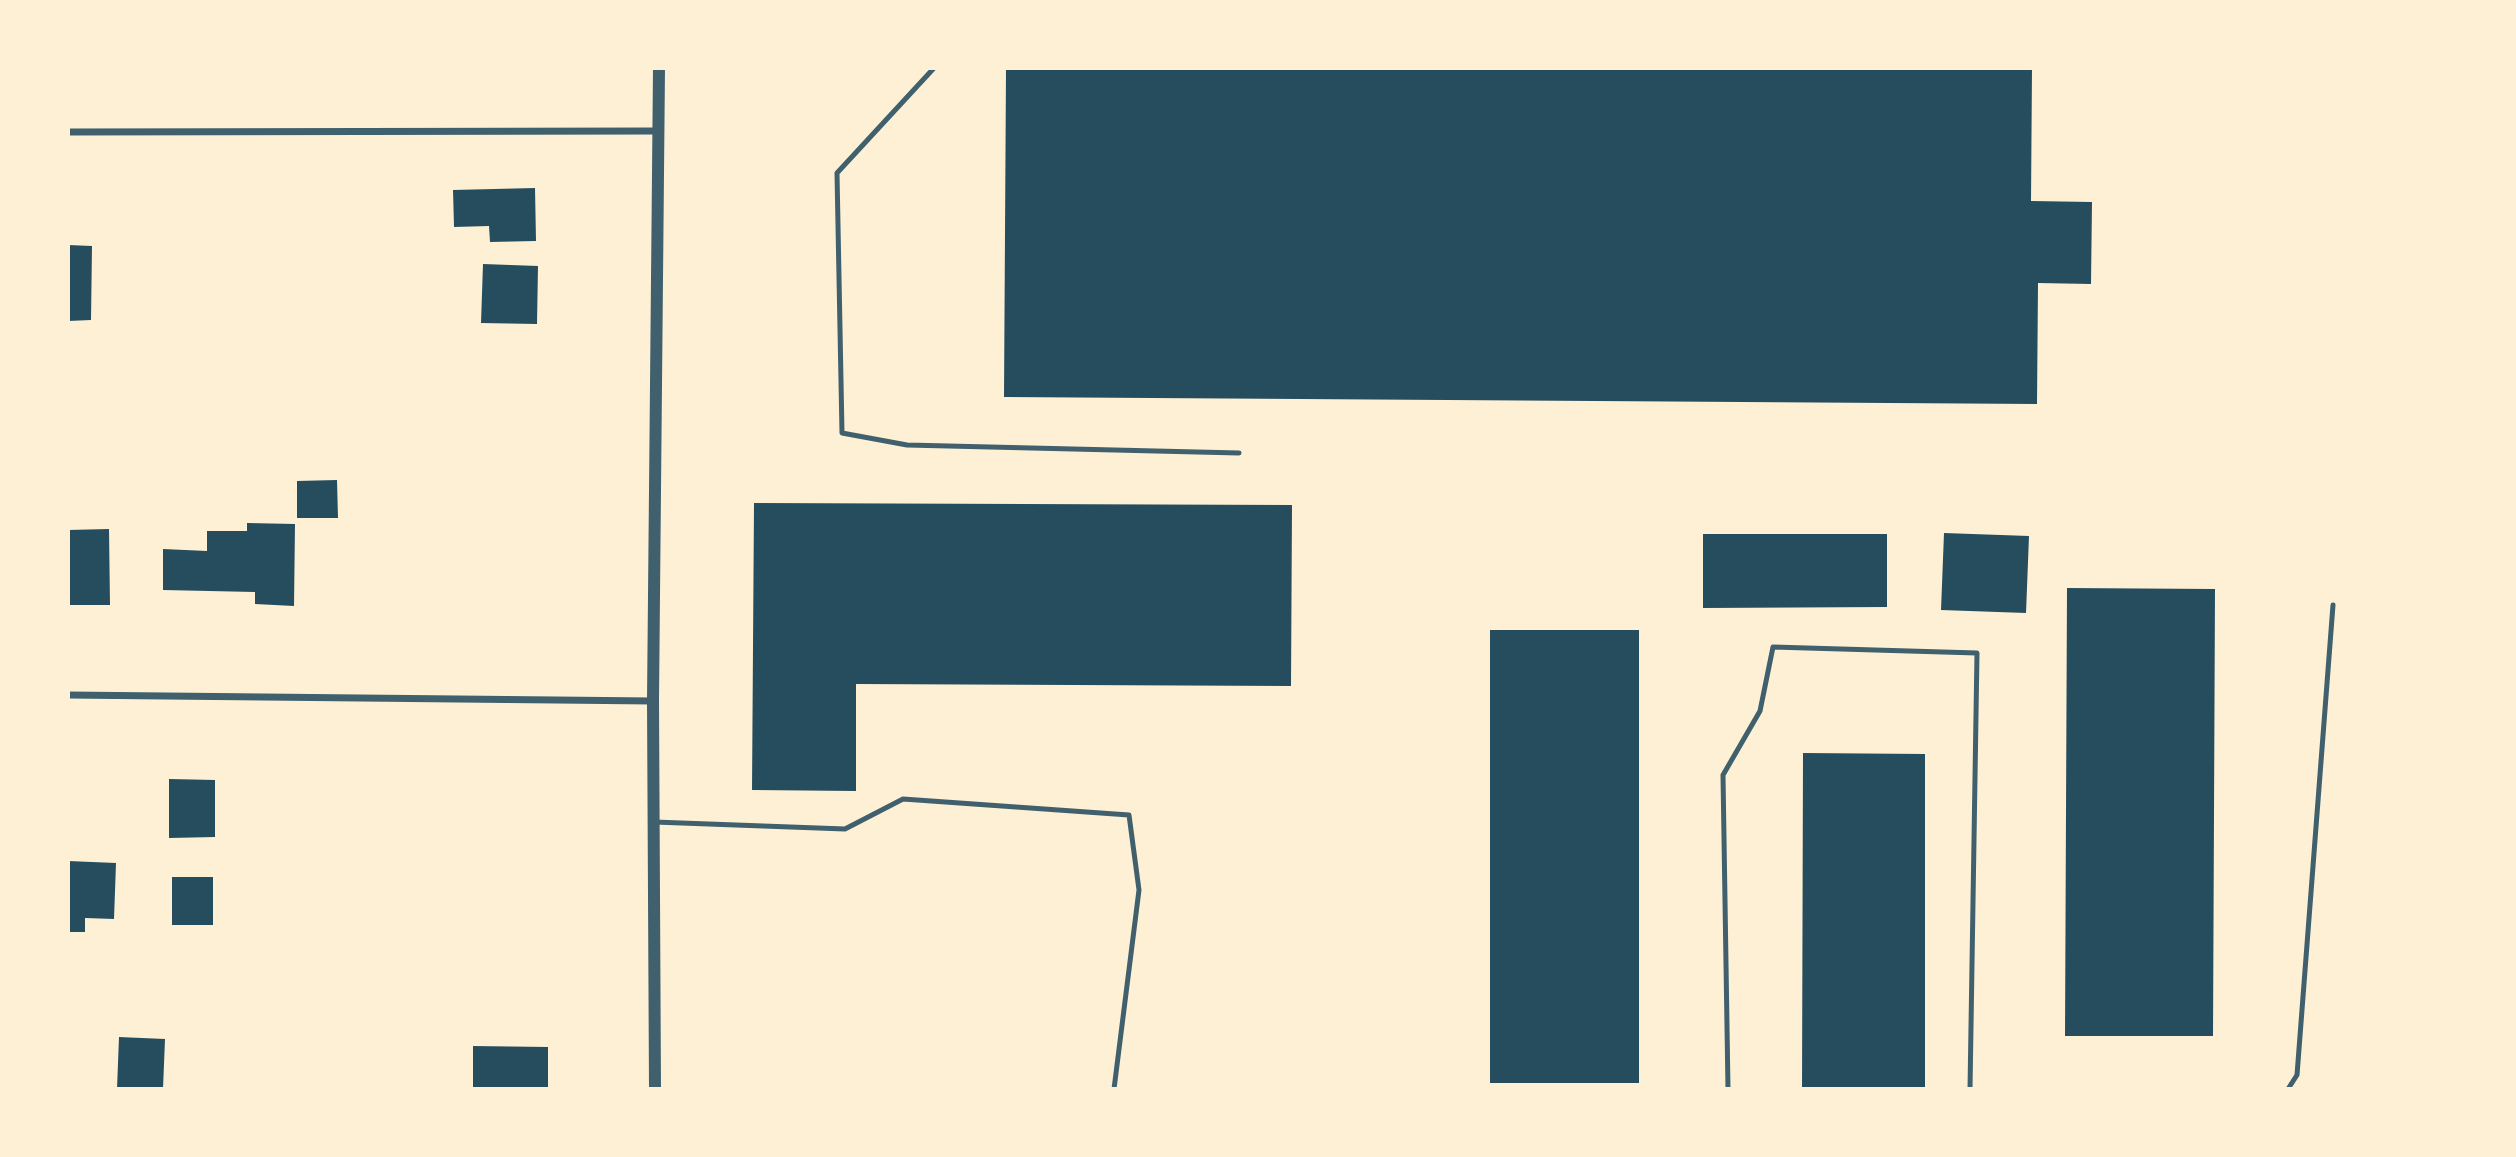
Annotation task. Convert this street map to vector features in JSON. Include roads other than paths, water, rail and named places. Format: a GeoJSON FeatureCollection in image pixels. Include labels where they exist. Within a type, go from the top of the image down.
{"type":"FeatureCollection","features":[{"type":"Feature","properties":{"kind":"street"},"geometry":{"type":"LineString","coordinates":[[655,1089],[653,701],[659,68]]}},
{"type":"Feature","properties":{"kind":"street"},"geometry":{"type":"LineString","coordinates":[[68,132],[658,131]]}},
{"type":"Feature","properties":{"kind":"street"},"geometry":{"type":"LineString","coordinates":[[68,695],[653,701]]}},
{"type":"Feature","properties":{"kind":"lane"},"geometry":{"type":"LineString","coordinates":[[934,68],[837,173],[842,433],[907,445],[1238,453]]}},
{"type":"Feature","properties":{"kind":"lane"},"geometry":{"type":"LineString","coordinates":[[2288,1089],[2297,1074],[2333,605]]}},
{"type":"Feature","properties":{"kind":"lane"},"geometry":{"type":"LineString","coordinates":[[1728,1089],[1723,775],[1760,711],[1773,647],[1978,653],[1970,1089]]}},
{"type":"Feature","properties":{"kind":"lane"},"geometry":{"type":"LineString","coordinates":[[654,822],[845,829],[903,799],[1129,814],[1139,890],[1114,1089]]}}]}
